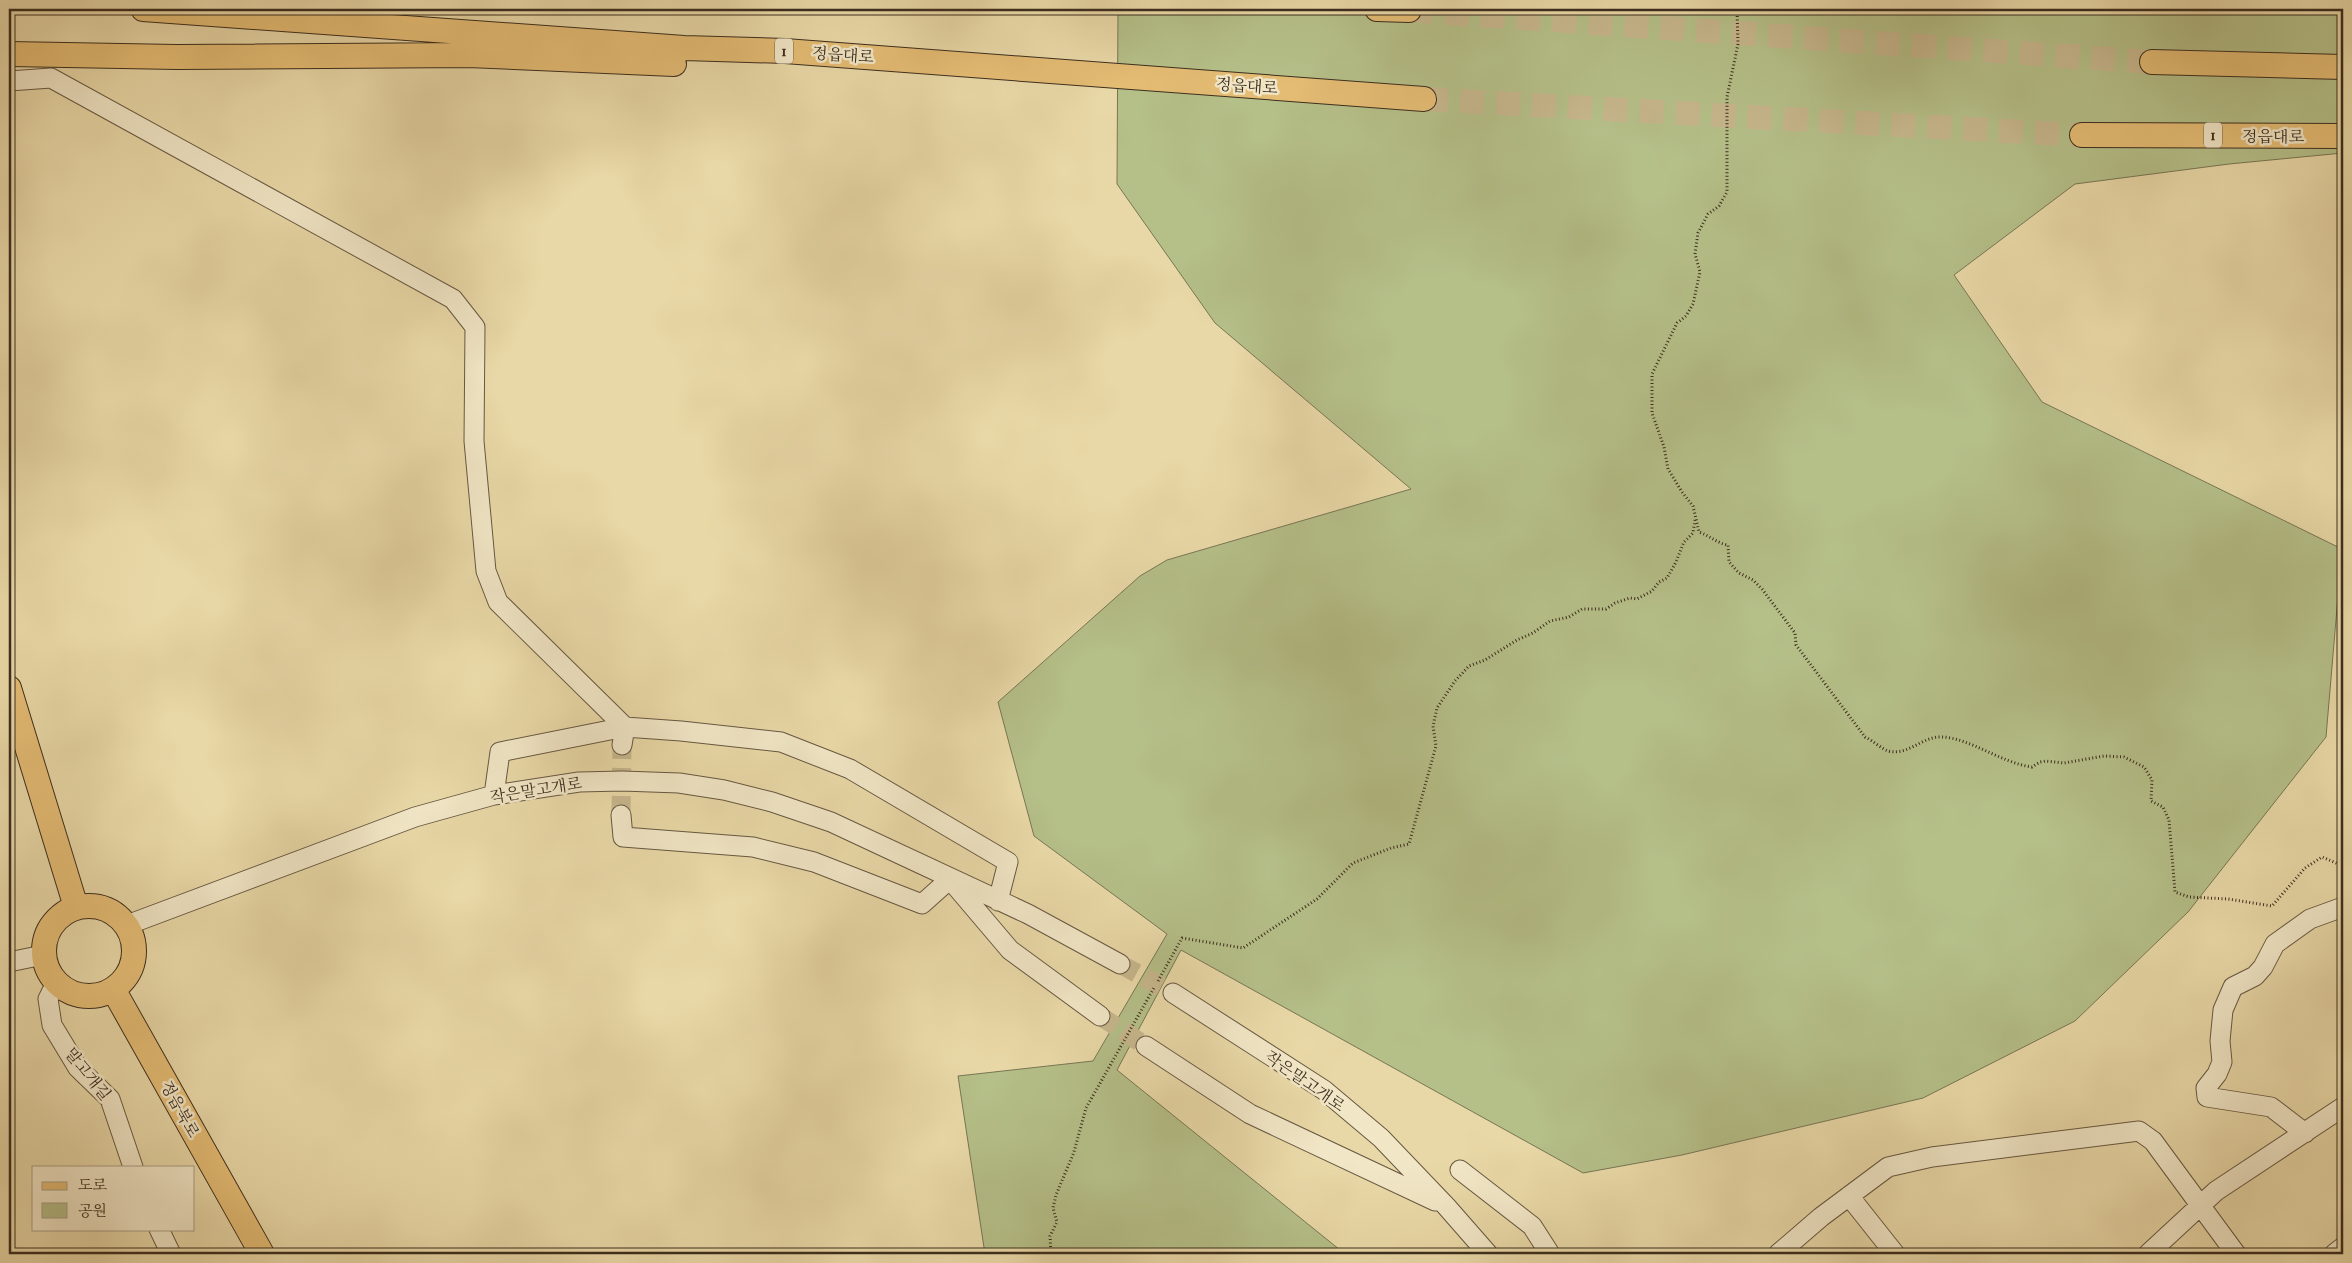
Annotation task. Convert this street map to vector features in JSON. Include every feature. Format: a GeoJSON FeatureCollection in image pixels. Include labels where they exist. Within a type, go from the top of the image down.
{"type":"FeatureCollection","features":[{"type":"Feature","properties":{"kind":"main road","name":"정읍대로"},"geometry":{"type":"LineString","coordinates":[[143,9],[665,47],[785,51],[1424,100]]}},
{"type":"Feature","properties":{"kind":"main road"},"geometry":{"type":"LineString","coordinates":[[1377,9],[1409,10]]}},
{"type":"Feature","properties":{"kind":"main road"},"geometry":{"type":"LineString","coordinates":[[9,54],[177,57],[468,55],[722,66],[785,51]]}},
{"type":"Feature","properties":{"kind":"main road"},"geometry":{"type":"LineString","coordinates":[[2152,62],[2343,67]]}},
{"type":"Feature","properties":{"kind":"main road","name":"정읍대로"},"geometry":{"type":"LineString","coordinates":[[2082,135],[2343,136]]}},
{"type":"Feature","properties":{"kind":"main road"},"geometry":{"type":"LineString","coordinates":[[9,688],[76,907]]}},
{"type":"Feature","properties":{"kind":"main road"},"geometry":{"type":"LineString","coordinates":[[90,905],[104,908],[117,915],[127,926],[133,939],[134,953],[131,968],[124,980],[113,990],[100,995],[84,996],[69,992],[56,983],[47,970],[43,955],[44,940],[51,925],[62,914],[76,907],[90,905]]}},
{"type":"Feature","properties":{"kind":"main road","name":"정읍북로"},"geometry":{"type":"LineString","coordinates":[[113,990],[262,1254]]}},
{"type":"Feature","properties":{"kind":"street"},"geometry":{"type":"LineString","coordinates":[[9,82],[51,78],[453,299],[475,327],[474,441],[486,571],[498,602],[623,736]]}},
{"type":"Feature","properties":{"kind":"street"},"geometry":{"type":"LineString","coordinates":[[494,795],[500,752],[623,736],[681,731],[781,742],[850,768],[1008,862],[998,901]]}},
{"type":"Feature","properties":{"kind":"street","name":"작은말고개로"},"geometry":{"type":"LineString","coordinates":[[127,926],[415,817],[494,795],[579,782],[679,783],[724,790],[772,802],[831,822],[1028,914],[1120,964]]}},
{"type":"Feature","properties":{"kind":"street"},"geometry":{"type":"LineString","coordinates":[[621,815],[623,837],[753,847],[814,862],[922,904],[950,879]]}},
{"type":"Feature","properties":{"kind":"street","name":"작은말고개로"},"geometry":{"type":"LineString","coordinates":[[950,879],[1010,950],[1100,1016]]}},
{"type":"Feature","properties":{"kind":"street"},"geometry":{"type":"LineString","coordinates":[[2305,1133],[2271,1107],[2207,1097],[2206,1088],[2217,1074],[2222,1062],[2220,1041],[2223,1010],[2233,987],[2255,976],[2263,967],[2274,944],[2310,919],[2343,907]]}},
{"type":"Feature","properties":{"kind":"street"},"geometry":{"type":"LineString","coordinates":[[9,962],[43,955]]}},
{"type":"Feature","properties":{"kind":"street","name":"말고개길"},"geometry":{"type":"LineString","coordinates":[[56,983],[48,999],[52,1025],[78,1068],[110,1099],[133,1166]]}},
{"type":"Feature","properties":{"kind":"street","name":"작은말고개로"},"geometry":{"type":"LineString","coordinates":[[1173,993],[1324,1090],[1381,1138],[1446,1206],[1488,1254]]}},
{"type":"Feature","properties":{"kind":"street","name":"작은말고개로"},"geometry":{"type":"LineString","coordinates":[[1146,1046],[1250,1114],[1446,1206]]}},
{"type":"Feature","properties":{"kind":"street"},"geometry":{"type":"LineString","coordinates":[[2148,1254],[2216,1191],[2343,1107]]}},
{"type":"Feature","properties":{"kind":"street"},"geometry":{"type":"LineString","coordinates":[[1778,1254],[1821,1217],[1888,1167],[1932,1157],[2140,1131],[2153,1141],[2236,1254]]}},
{"type":"Feature","properties":{"kind":"street"},"geometry":{"type":"LineString","coordinates":[[1460,1170],[1532,1226],[1550,1254]]}},
{"type":"Feature","properties":{"kind":"street"},"geometry":{"type":"LineString","coordinates":[[1849,1196],[1895,1254]]}},
{"type":"Feature","properties":{"kind":"street"},"geometry":{"type":"LineString","coordinates":[[159,1230],[171,1254]]}},
{"type":"Feature","properties":{"kind":"street"},"geometry":{"type":"LineString","coordinates":[[2334,1254],[2343,1247]]}},
{"type":"Feature","properties":{"kind":"path"},"geometry":{"type":"LineString","coordinates":[[1737,9],[1738,44],[1727,97],[1727,192],[1719,206],[1708,214],[1698,233],[1695,254],[1700,272],[1693,304],[1686,316],[1677,322],[1652,374],[1652,413],[1664,447],[1668,469],[1682,492],[1690,500],[1699,532],[1709,536],[1718,543],[1728,546],[1730,562],[1739,573],[1753,580],[1762,589],[1795,632],[1796,645],[1866,737],[1886,751],[1898,752],[1913,748],[1925,740],[1940,737],[1955,739],[2015,765],[2032,767],[2040,762],[2064,763],[2104,756],[2124,757],[2144,767],[2152,780],[2151,801],[2163,807],[2169,820],[2175,892],[2190,897],[2228,899],[2272,906],[2305,868],[2322,857],[2343,866]]}},
{"type":"Feature","properties":{"kind":"path"},"geometry":{"type":"LineString","coordinates":[[1051,1254],[1050,1236],[1057,1222],[1053,1208],[1056,1195],[1074,1152],[1086,1108],[1182,938],[1243,948],[1317,899],[1353,863],[1391,848],[1409,844],[1436,746],[1433,726],[1438,708],[1455,681],[1468,666],[1485,660],[1517,640],[1533,633],[1550,621],[1569,617],[1582,609],[1606,609],[1614,603],[1637,598],[1652,591],[1659,582],[1667,578],[1684,542],[1693,533],[1695,517]]}},
{"type":"Feature","properties":{"kind":"green space"},"geometry":{"type":"Polygon","coordinates":[[[1118,9],[2343,9],[2343,153],[2229,164],[2075,184],[1954,275],[2042,402],[2342,549],[2326,737],[2188,912],[2075,1021],[1923,1098],[1682,1155],[1583,1173],[1181,950],[1117,1070],[1345,1254],[985,1254],[958,1076],[1093,1061],[1167,934],[1034,836],[998,702],[1140,576],[1167,560],[1411,489],[1215,323],[1117,184],[1118,9]]]}},
{"type":"Feature","properties":{"kind":"tunnel"},"geometry":{"type":"LineString","coordinates":[[1409,10],[2152,62]]}},
{"type":"Feature","properties":{"kind":"tunnel"},"geometry":{"type":"LineString","coordinates":[[1424,99],[2082,135]]}},
{"type":"Feature","properties":{"kind":"tunnel"},"geometry":{"type":"LineString","coordinates":[[621,815],[622,745]]}},
{"type":"Feature","properties":{"kind":"tunnel"},"geometry":{"type":"LineString","coordinates":[[1120,964],[1173,993]]}},
{"type":"Feature","properties":{"kind":"tunnel"},"geometry":{"type":"LineString","coordinates":[[1100,1016],[1146,1046]]}}]}
